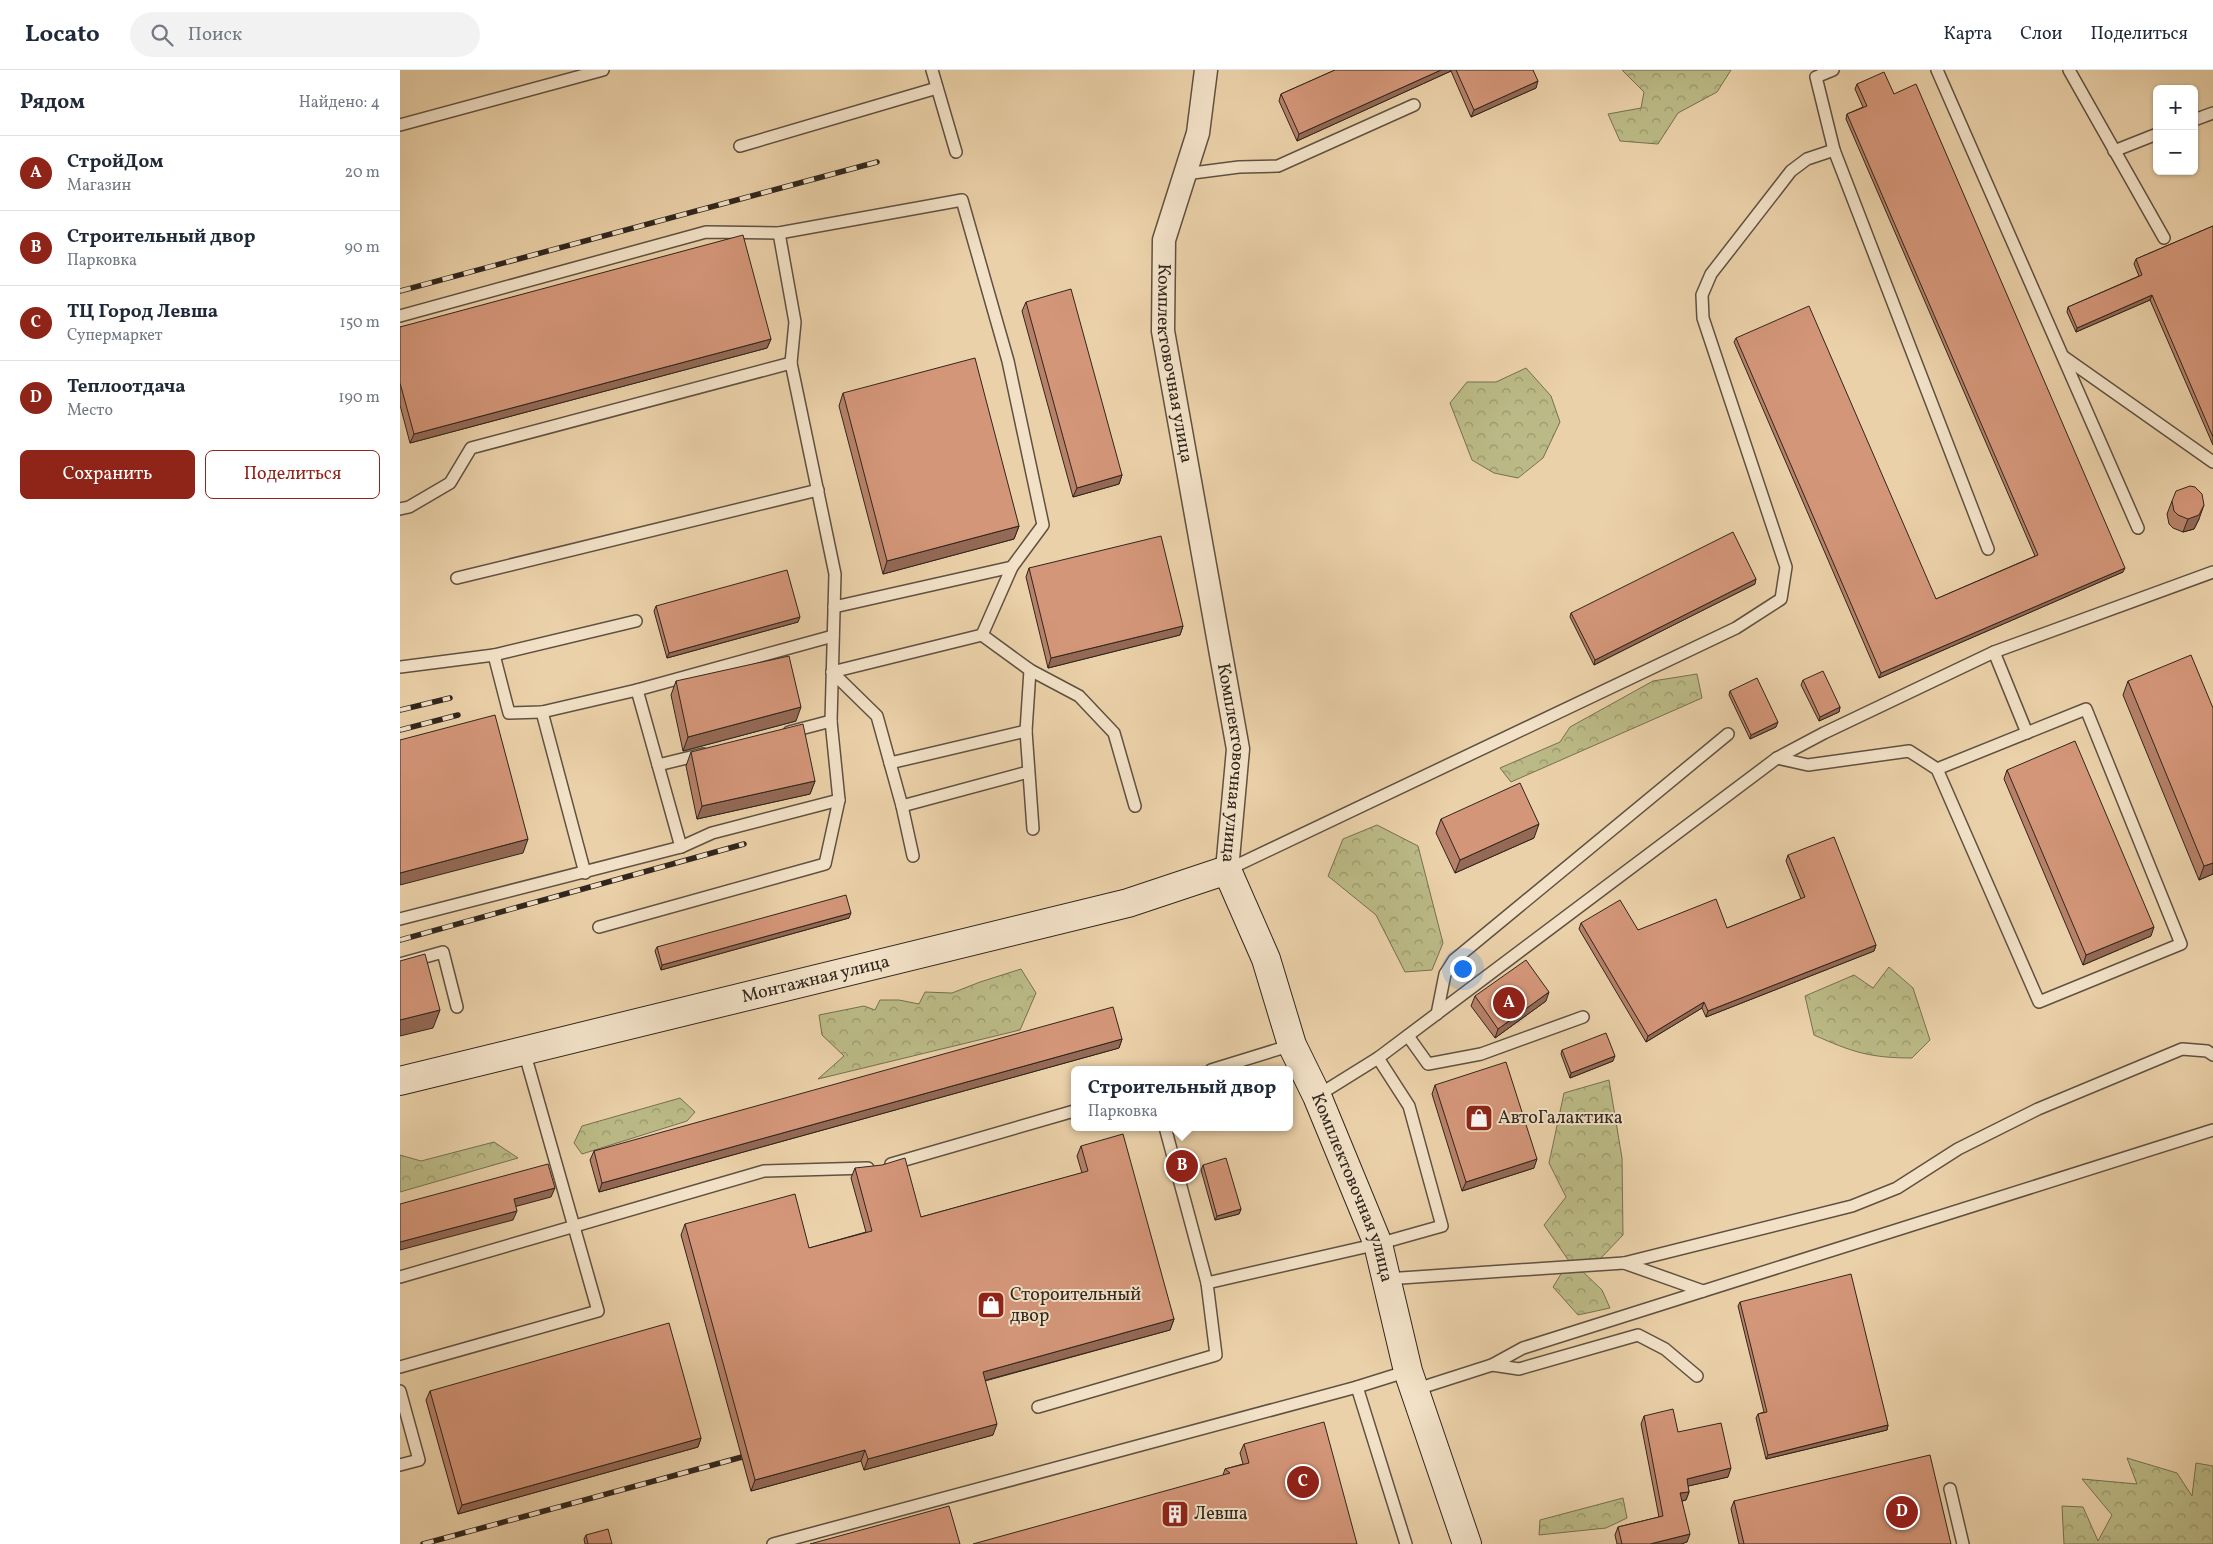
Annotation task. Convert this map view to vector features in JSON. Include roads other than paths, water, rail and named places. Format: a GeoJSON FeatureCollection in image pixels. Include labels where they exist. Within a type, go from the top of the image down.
{"type":"FeatureCollection","features":[{"type":"Feature","properties":{"kind":"street","name":"Комплектовочная улица"},"geometry":{"type":"LineString","coordinates":[[1207,72],[1198,133],[1164,240],[1163,331],[1238,749],[1227,870],[1266,959],[1292,1045],[1317,1096],[1378,1244],[1411,1381],[1466,1544]]}},
{"type":"Feature","properties":{"kind":"street","name":"Монтажная улица"},"geometry":{"type":"LineString","coordinates":[[400,1081],[1128,902],[1227,870]]}},
{"type":"Feature","properties":{"kind":"lane"},"geometry":{"type":"LineString","coordinates":[[400,125],[603,70]]}},
{"type":"Feature","properties":{"kind":"lane"},"geometry":{"type":"LineString","coordinates":[[932,70],[956,152]]}},
{"type":"Feature","properties":{"kind":"lane"},"geometry":{"type":"LineString","coordinates":[[1833,70],[1815,73],[1834,150],[1988,549]]}},
{"type":"Feature","properties":{"kind":"lane"},"geometry":{"type":"LineString","coordinates":[[1937,70],[2138,528]]}},
{"type":"Feature","properties":{"kind":"lane"},"geometry":{"type":"LineString","coordinates":[[2069,70],[2164,238]]}},
{"type":"Feature","properties":{"kind":"lane"},"geometry":{"type":"LineString","coordinates":[[740,146],[937,88]]}},
{"type":"Feature","properties":{"kind":"lane"},"geometry":{"type":"LineString","coordinates":[[1185,174],[1239,167],[1278,166],[1414,105]]}},
{"type":"Feature","properties":{"kind":"lane"},"geometry":{"type":"LineString","coordinates":[[2198,119],[2213,113]]}},
{"type":"Feature","properties":{"kind":"lane"},"geometry":{"type":"LineString","coordinates":[[2114,150],[2153,135]]}},
{"type":"Feature","properties":{"kind":"lane"},"geometry":{"type":"LineString","coordinates":[[1227,870],[1736,628],[1781,599],[1786,567],[1703,318],[1702,295],[1711,274],[1791,171],[1807,159],[1834,150]]}},
{"type":"Feature","properties":{"kind":"lane"},"geometry":{"type":"LineString","coordinates":[[400,316],[706,232],[779,234],[962,200],[1008,361],[1043,525],[1012,567],[982,635]]}},
{"type":"Feature","properties":{"kind":"lane"},"geometry":{"type":"LineString","coordinates":[[599,927],[825,864],[838,800],[831,721],[835,574],[790,363],[795,322],[779,234]]}},
{"type":"Feature","properties":{"kind":"lane"},"geometry":{"type":"LineString","coordinates":[[2062,356],[2213,462]]}},
{"type":"Feature","properties":{"kind":"lane"},"geometry":{"type":"LineString","coordinates":[[400,509],[409,507],[450,483],[470,448],[790,363]]}},
{"type":"Feature","properties":{"kind":"lane"},"geometry":{"type":"LineString","coordinates":[[457,578],[818,490]]}},
{"type":"Feature","properties":{"kind":"lane"},"geometry":{"type":"LineString","coordinates":[[834,607],[1012,567]]}},
{"type":"Feature","properties":{"kind":"lane"},"geometry":{"type":"LineString","coordinates":[[1317,1096],[1378,1058],[1408,1036],[1777,758],[1994,652],[2213,572]]}},
{"type":"Feature","properties":{"kind":"lane"},"geometry":{"type":"LineString","coordinates":[[400,667],[494,656],[636,621]]}},
{"type":"Feature","properties":{"kind":"lane"},"geometry":{"type":"LineString","coordinates":[[832,672],[982,635],[1030,670],[1079,696],[1114,733],[1135,806]]}},
{"type":"Feature","properties":{"kind":"lane"},"geometry":{"type":"LineString","coordinates":[[494,656],[509,713],[542,712],[636,690],[833,636]]}},
{"type":"Feature","properties":{"kind":"lane"},"geometry":{"type":"LineString","coordinates":[[1994,652],[2027,733]]}},
{"type":"Feature","properties":{"kind":"lane"},"geometry":{"type":"LineString","coordinates":[[1030,670],[1026,731],[1032,829]]}},
{"type":"Feature","properties":{"kind":"lane"},"geometry":{"type":"LineString","coordinates":[[832,672],[877,716],[902,806],[913,856]]}},
{"type":"Feature","properties":{"kind":"lane"},"geometry":{"type":"LineString","coordinates":[[636,690],[681,848]]}},
{"type":"Feature","properties":{"kind":"lane"},"geometry":{"type":"LineString","coordinates":[[1777,758],[1808,765],[1910,751],[1938,769],[2039,1002],[2181,944],[2086,709],[1938,769]]}},
{"type":"Feature","properties":{"kind":"lane"},"geometry":{"type":"LineString","coordinates":[[542,712],[585,873]]}},
{"type":"Feature","properties":{"kind":"lane"},"geometry":{"type":"LineString","coordinates":[[773,736],[831,721]]}},
{"type":"Feature","properties":{"kind":"lane"},"geometry":{"type":"LineString","coordinates":[[890,763],[1026,731]]}},
{"type":"Feature","properties":{"kind":"lane"},"geometry":{"type":"LineString","coordinates":[[1437,1014],[1445,974],[1454,960],[1728,734]]}},
{"type":"Feature","properties":{"kind":"lane"},"geometry":{"type":"LineString","coordinates":[[658,765],[716,751]]}},
{"type":"Feature","properties":{"kind":"lane"},"geometry":{"type":"LineString","coordinates":[[902,806],[1028,772]]}},
{"type":"Feature","properties":{"kind":"lane"},"geometry":{"type":"LineString","coordinates":[[400,919],[681,848],[712,833],[838,800]]}},
{"type":"Feature","properties":{"kind":"lane"},"geometry":{"type":"LineString","coordinates":[[400,964],[443,952],[457,1006]]}},
{"type":"Feature","properties":{"kind":"lane"},"geometry":{"type":"LineString","coordinates":[[1408,1036],[1428,1064],[1481,1054],[1583,1018]]}},
{"type":"Feature","properties":{"kind":"lane"},"geometry":{"type":"LineString","coordinates":[[1224,1066],[1292,1045]]}},
{"type":"Feature","properties":{"kind":"lane"},"geometry":{"type":"LineString","coordinates":[[1386,1279],[1624,1263],[1852,1206],[1897,1188],[1958,1149],[2038,1109],[2182,1049],[2207,1050],[2213,1055]]}},
{"type":"Feature","properties":{"kind":"lane"},"geometry":{"type":"LineString","coordinates":[[400,1367],[598,1311],[524,1051]]}},
{"type":"Feature","properties":{"kind":"lane"},"geometry":{"type":"LineString","coordinates":[[1207,1283],[1378,1244],[1442,1226],[1409,1106],[1378,1058]]}},
{"type":"Feature","properties":{"kind":"lane"},"geometry":{"type":"LineString","coordinates":[[400,1277],[575,1228],[764,1171],[876,1168],[1071,1112]]}},
{"type":"Feature","properties":{"kind":"lane"},"geometry":{"type":"LineString","coordinates":[[774,1544],[1357,1387],[1411,1381],[1492,1365],[1523,1348],[2213,1130]]}},
{"type":"Feature","properties":{"kind":"lane"},"geometry":{"type":"LineString","coordinates":[[1038,1407],[1216,1355],[1207,1283],[1166,1131]]}},
{"type":"Feature","properties":{"kind":"lane"},"geometry":{"type":"LineString","coordinates":[[1624,1263],[1704,1291]]}},
{"type":"Feature","properties":{"kind":"lane"},"geometry":{"type":"LineString","coordinates":[[1492,1365],[1519,1369],[1638,1335],[1665,1349],[1697,1376]]}},
{"type":"Feature","properties":{"kind":"lane"},"geometry":{"type":"LineString","coordinates":[[1357,1387],[1406,1544]]}},
{"type":"Feature","properties":{"kind":"lane"},"geometry":{"type":"LineString","coordinates":[[400,1391],[419,1460],[400,1465]]}},
{"type":"Feature","properties":{"kind":"lane"},"geometry":{"type":"LineString","coordinates":[[1950,1490],[1963,1544]]}},
{"type":"Feature","properties":{"kind":"railway"},"geometry":{"type":"LineString","coordinates":[[400,291],[877,162]]}},
{"type":"Feature","properties":{"kind":"railway"},"geometry":{"type":"LineString","coordinates":[[400,710],[450,698]]}},
{"type":"Feature","properties":{"kind":"railway"},"geometry":{"type":"LineString","coordinates":[[400,730],[458,715]]}},
{"type":"Feature","properties":{"kind":"railway"},"geometry":{"type":"LineString","coordinates":[[400,940],[744,844]]}},
{"type":"Feature","properties":{"kind":"railway"},"geometry":{"type":"LineString","coordinates":[[423,1544],[742,1457]]}},
{"type":"Feature","properties":{"kind":"place","name":"СтройДом"},"geometry":{"type":"Point","coordinates":[1509,1003]}},
{"type":"Feature","properties":{"kind":"place","name":"АвтоГалактика"},"geometry":{"type":"Point","coordinates":[1479,1118]}},
{"type":"Feature","properties":{"kind":"place","name":"Строительный двор"},"geometry":{"type":"Point","coordinates":[1182,1166]}},
{"type":"Feature","properties":{"kind":"place","name":"Стороительный двор"},"geometry":{"type":"Point","coordinates":[991,1305]}},
{"type":"Feature","properties":{"kind":"place","name":"ТЦ Город Левша"},"geometry":{"type":"Point","coordinates":[1303,1482]}},
{"type":"Feature","properties":{"kind":"place","name":"Теплоотдача"},"geometry":{"type":"Point","coordinates":[1902,1512]}},
{"type":"Feature","properties":{"kind":"place","name":"Левша"},"geometry":{"type":"Point","coordinates":[1175,1514]}}]}
